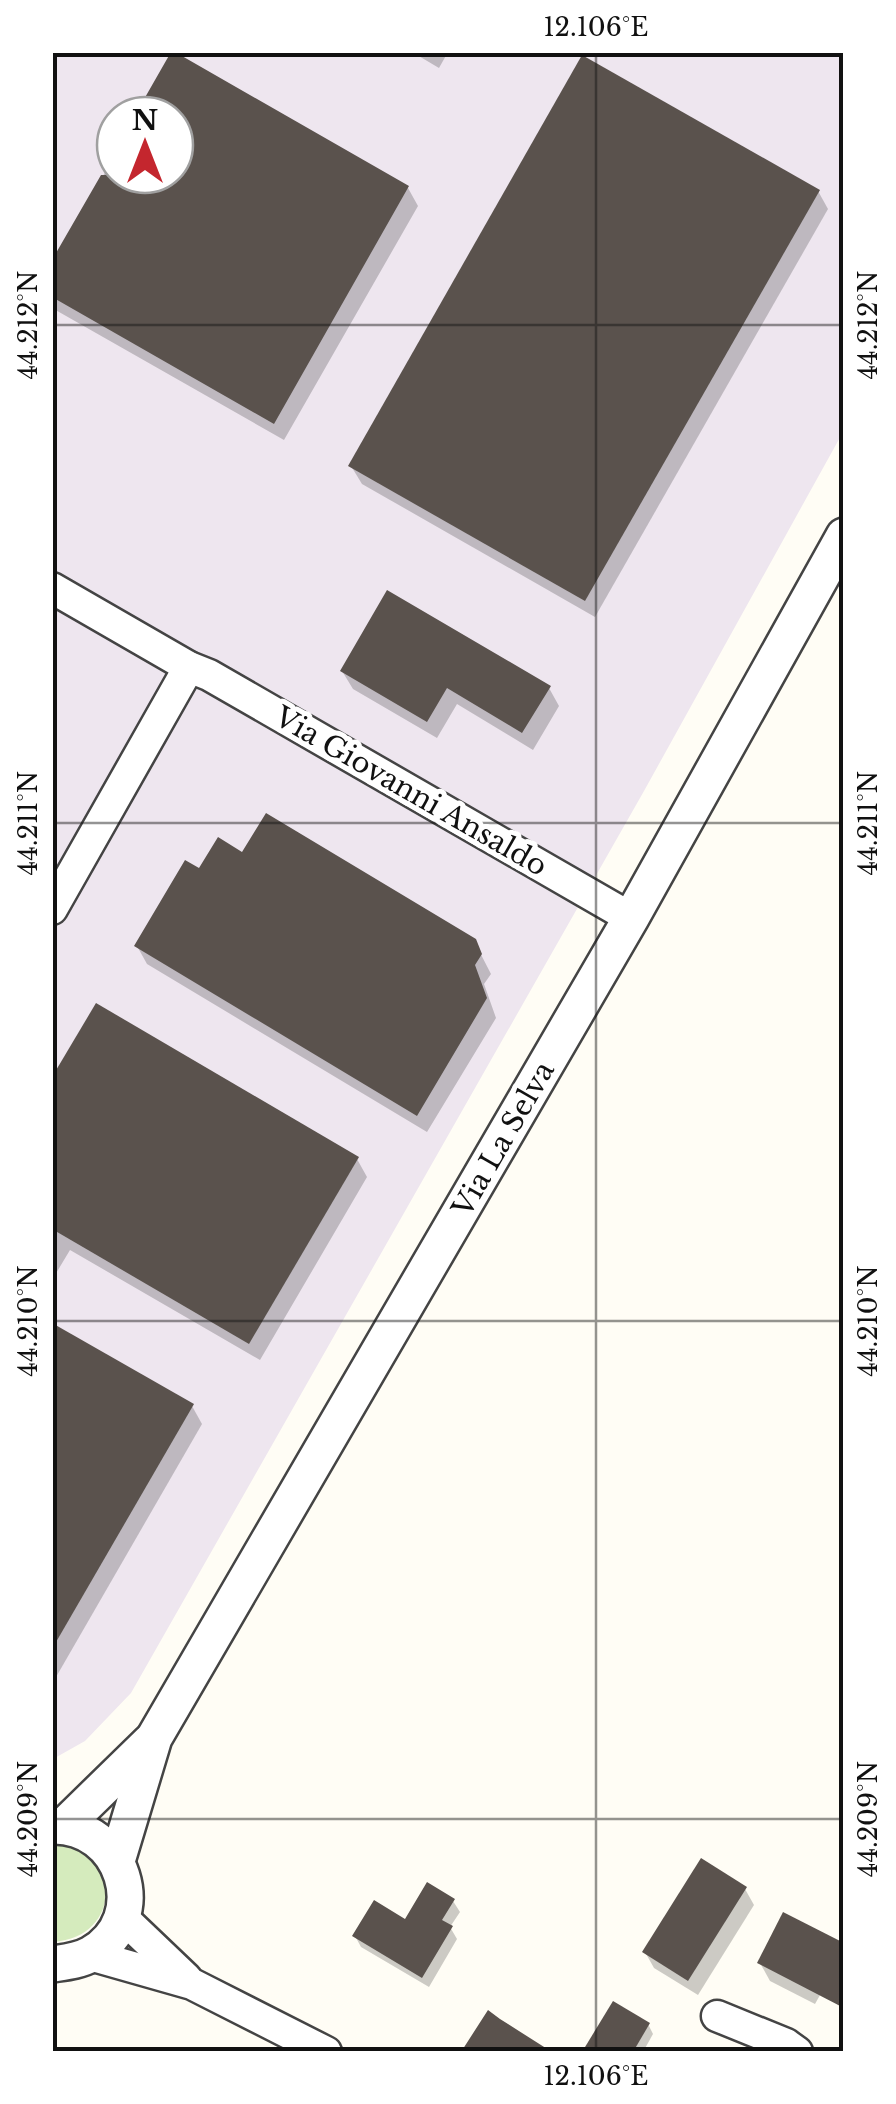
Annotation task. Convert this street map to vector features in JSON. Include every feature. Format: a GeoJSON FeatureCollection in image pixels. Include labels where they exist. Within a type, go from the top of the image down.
{"type":"FeatureCollection","features":[{"type":"Feature","properties":{"kind":"street","name":"Via La Selva"},"geometry":{"type":"LineString","coordinates":[[117,1861],[154,1738],[631,918],[844,536]]}},
{"type":"Feature","properties":{"kind":"street","name":"Via Giovanni Ansaldo"},"geometry":{"type":"LineString","coordinates":[[52,588],[631,918]]}},
{"type":"Feature","properties":{"kind":"street"},"geometry":{"type":"LineString","coordinates":[[52,910],[189,667]]}},
{"type":"Feature","properties":{"kind":"street","name":"Via La Selva"},"geometry":{"type":"LineString","coordinates":[[59,1825],[154,1738]]}},
{"type":"Feature","properties":{"kind":"street"},"geometry":{"type":"LineString","coordinates":[[52,1992],[71,1960],[104,1945],[122,1917],[125,1898],[124,1879],[117,1861],[104,1844],[86,1831],[59,1825]]}},
{"type":"Feature","properties":{"kind":"street"},"geometry":{"type":"LineString","coordinates":[[122,1917],[192,1984]]}},
{"type":"Feature","properties":{"kind":"street"},"geometry":{"type":"LineString","coordinates":[[71,1960],[192,1984],[326,2052]]}},
{"type":"Feature","properties":{"kind":"street"},"geometry":{"type":"LineString","coordinates":[[717,2016],[786,2044],[796,2052]]}},
{"type":"Feature","properties":{"kind":"shaded area"},"geometry":{"type":"Polygon","coordinates":[[[53,53],[843,53],[843,432],[644,791],[131,1693],[85,1741],[53,1759],[53,53]]]}},
{"type":"Feature","properties":{"kind":"green space"},"geometry":{"type":"Polygon","coordinates":[[[52,1840],[75,1846],[92,1859],[102,1874],[106,1892],[103,1910],[93,1925],[76,1937],[53,1942],[52,1840]]]}},
{"type":"Feature","properties":{"kind":"building"},"geometry":{"type":"Polygon","coordinates":[[[171,52],[175,52],[409,186],[274,424],[52,297],[52,260],[95,185],[95,195],[195,195],[195,95],[146,95],[171,52]]]}},
{"type":"Feature","properties":{"kind":"building"},"geometry":{"type":"Polygon","coordinates":[[[582,55],[820,190],[585,601],[348,466],[582,55]]]}},
{"type":"Feature","properties":{"kind":"building"},"geometry":{"type":"Polygon","coordinates":[[[387,590],[551,686],[522,733],[447,688],[427,722],[340,671],[387,590]]]}},
{"type":"Feature","properties":{"kind":"building"},"geometry":{"type":"Polygon","coordinates":[[[266,813],[476,939],[482,954],[475,965],[487,998],[417,1116],[134,946],[185,860],[199,868],[218,837],[242,852],[266,813]]]}},
{"type":"Feature","properties":{"kind":"building"},"geometry":{"type":"Polygon","coordinates":[[[96,1003],[359,1157],[249,1344],[52,1229],[52,1077],[96,1003]]]}},
{"type":"Feature","properties":{"kind":"building"},"geometry":{"type":"Polygon","coordinates":[[[52,1323],[194,1404],[52,1649],[52,1323]]]}},
{"type":"Feature","properties":{"kind":"building"},"geometry":{"type":"Polygon","coordinates":[[[701,1858],[747,1887],[688,1981],[642,1952],[701,1858]]]}},
{"type":"Feature","properties":{"kind":"building"},"geometry":{"type":"Polygon","coordinates":[[[427,1882],[455,1899],[442,1920],[453,1926],[422,1978],[352,1936],[374,1900],[405,1919],[427,1882]]]}},
{"type":"Feature","properties":{"kind":"building"},"geometry":{"type":"Polygon","coordinates":[[[783,1912],[844,1943],[844,2008],[757,1963],[783,1912]]]}},
{"type":"Feature","properties":{"kind":"building"},"geometry":{"type":"Polygon","coordinates":[[[613,2001],[650,2023],[633,2052],[582,2052],[613,2001]]]}},
{"type":"Feature","properties":{"kind":"building"},"geometry":{"type":"Polygon","coordinates":[[[488,2010],[500,2019],[552,2052],[461,2052],[488,2010]]]}}]}
